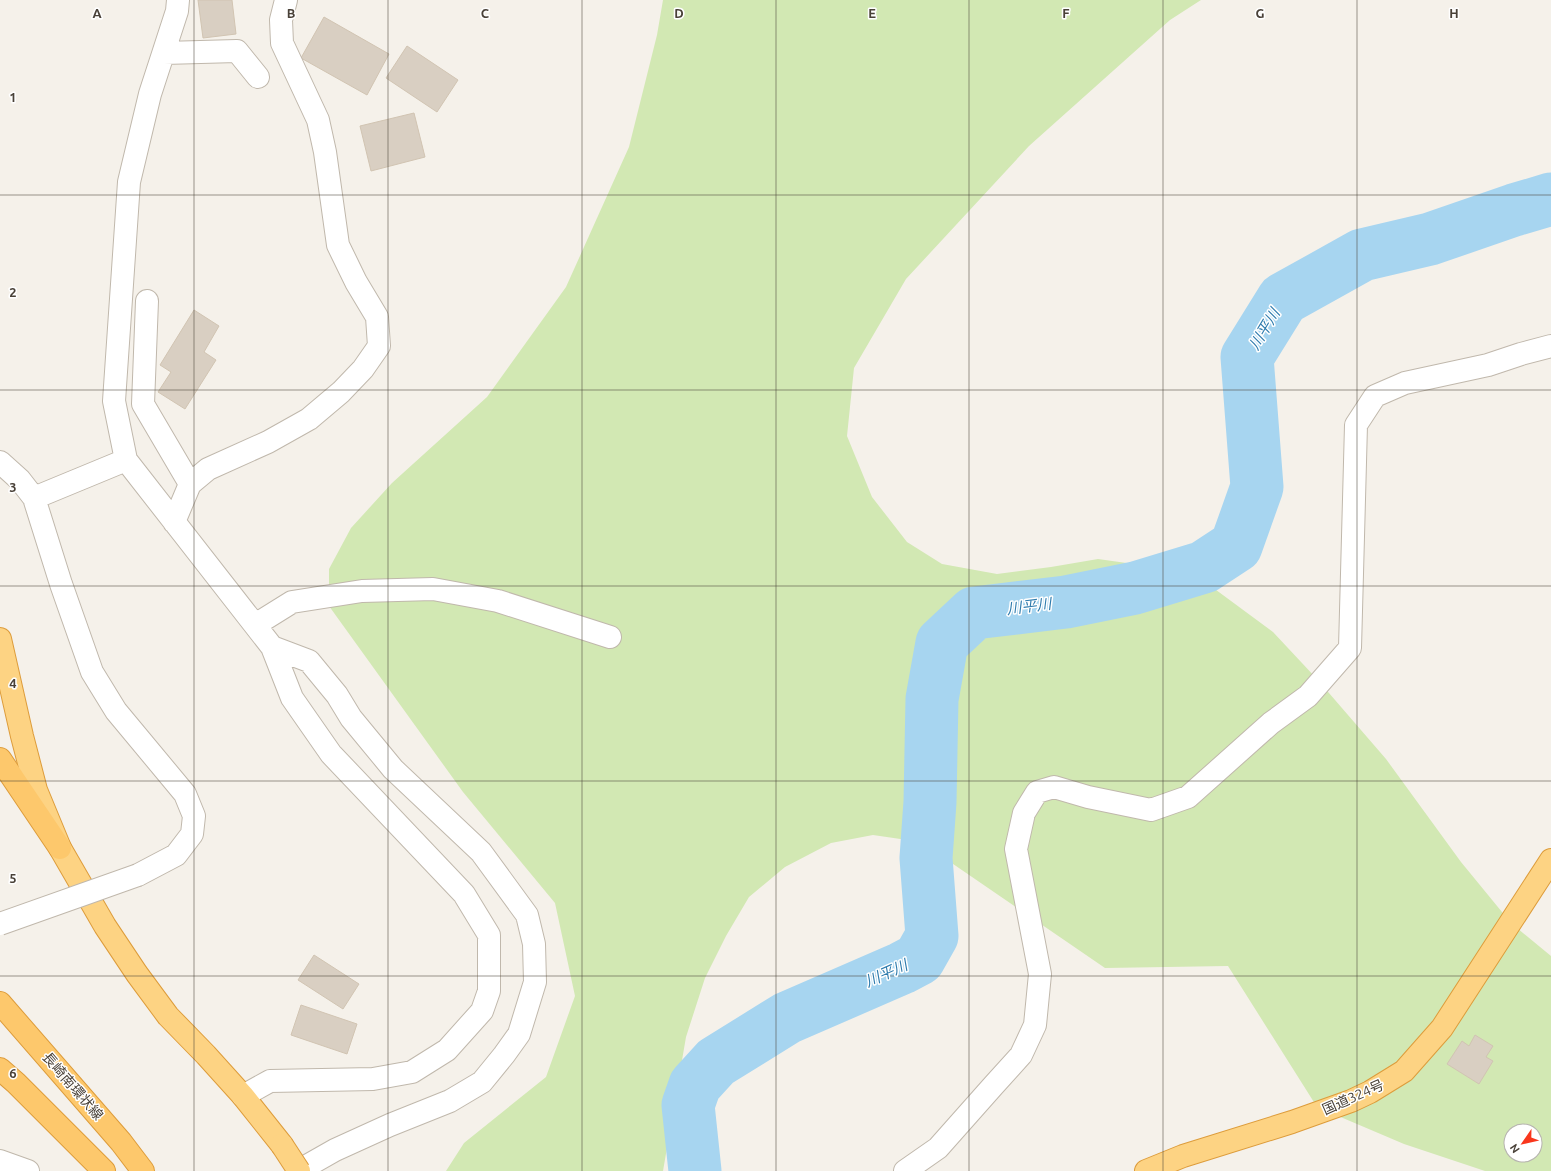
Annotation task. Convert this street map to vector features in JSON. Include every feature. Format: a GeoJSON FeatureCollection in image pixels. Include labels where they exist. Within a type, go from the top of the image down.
{"type":"FeatureCollection","features":[{"type":"Feature","properties":{"kind":"highway"},"geometry":{"type":"LineString","coordinates":[[0,639],[36,790],[60,848]]}},
{"type":"Feature","properties":{"kind":"highway"},"geometry":{"type":"LineString","coordinates":[[0,759],[60,848],[105,926],[141,980],[168,1016],[243,1096],[282,1145],[299,1171]]}},
{"type":"Feature","properties":{"kind":"highway","name":"国道324号"},"geometry":{"type":"LineString","coordinates":[[1146,1171],[1183,1156],[1292,1122],[1351,1100],[1370,1092],[1404,1071],[1442,1028],[1551,860]]}},
{"type":"Feature","properties":{"kind":"highway"},"geometry":{"type":"LineString","coordinates":[[0,988],[14,1003],[121,1142]]}},
{"type":"Feature","properties":{"kind":"highway","name":"長崎南環状線"},"geometry":{"type":"LineString","coordinates":[[0,1003],[121,1142],[143,1171]]}},
{"type":"Feature","properties":{"kind":"highway"},"geometry":{"type":"LineString","coordinates":[[0,1069],[16,1083],[104,1171]]}},
{"type":"Feature","properties":{"kind":"street"},"geometry":{"type":"LineString","coordinates":[[178,0],[177,11],[150,94],[129,182],[114,401],[126,460],[272,647],[292,698],[332,754],[464,894],[489,935],[489,991],[482,1011],[447,1050],[412,1072],[373,1079],[270,1081],[243,1096]]}},
{"type":"Feature","properties":{"kind":"street"},"geometry":{"type":"LineString","coordinates":[[174,522],[190,484],[208,468],[268,442],[309,419],[341,392],[364,369],[379,346],[377,317],[356,282],[338,245],[325,152],[318,120],[282,43],[281,20],[286,0]]}},
{"type":"Feature","properties":{"kind":"street"},"geometry":{"type":"LineString","coordinates":[[164,53],[237,51],[258,78]]}},
{"type":"Feature","properties":{"kind":"street"},"geometry":{"type":"LineString","coordinates":[[147,301],[143,404],[190,484]]}},
{"type":"Feature","properties":{"kind":"street"},"geometry":{"type":"LineString","coordinates":[[905,1171],[938,1148],[1021,1055],[1035,1025],[1040,974],[1016,849],[1024,813],[1037,792],[1054,787],[1088,797],[1151,810],[1188,797],[1271,723],[1308,696],[1350,648],[1356,425],[1375,396],[1405,383],[1488,365],[1551,346]]}},
{"type":"Feature","properties":{"kind":"street"},"geometry":{"type":"LineString","coordinates":[[34,498],[126,460]]}},
{"type":"Feature","properties":{"kind":"street"},"geometry":{"type":"LineString","coordinates":[[0,462],[20,480],[34,498],[92,672],[116,711],[185,794],[194,816],[192,834],[176,855],[138,875],[0,924]]}},
{"type":"Feature","properties":{"kind":"street"},"geometry":{"type":"LineString","coordinates":[[254,625],[292,602],[362,591],[433,589],[498,601],[610,637]]}},
{"type":"Feature","properties":{"kind":"street"},"geometry":{"type":"LineString","coordinates":[[272,647],[309,661],[337,695],[351,718],[393,769],[481,852],[527,915],[534,944],[535,982],[519,1034],[482,1082],[450,1101],[390,1125],[335,1150],[299,1171]]}},
{"type":"Feature","properties":{"kind":"street"},"geometry":{"type":"LineString","coordinates":[[0,1161],[28,1171]]}},
{"type":"Feature","properties":{"kind":"green space"},"geometry":{"type":"Polygon","coordinates":[[[663,0],[1201,0],[1170,20],[1029,146],[906,279],[854,368],[847,436],[872,497],[907,542],[942,564],[997,574],[1098,559],[1155,567],[1208,584],[1273,632],[1316,678],[1386,759],[1461,862],[1511,923],[1551,956],[1551,1171],[1485,1171],[1404,1144],[1317,1107],[1228,966],[1105,968],[921,842],[873,835],[831,843],[785,867],[749,897],[726,936],[705,978],[686,1037],[663,1171],[446,1171],[464,1143],[546,1077],[575,996],[555,903],[463,792],[329,606],[329,569],[351,528],[392,483],[487,397],[566,287],[629,147],[657,35],[663,0]]]}},
{"type":"Feature","properties":{"kind":"building"},"geometry":{"type":"Polygon","coordinates":[[[198,0],[232,0],[236,34],[203,38],[198,0]]]}},
{"type":"Feature","properties":{"kind":"building"},"geometry":{"type":"Polygon","coordinates":[[[324,17],[389,54],[367,95],[301,58],[324,17]]]}},
{"type":"Feature","properties":{"kind":"building"},"geometry":{"type":"Polygon","coordinates":[[[407,46],[458,80],[437,112],[386,78],[407,46]]]}},
{"type":"Feature","properties":{"kind":"building"},"geometry":{"type":"Polygon","coordinates":[[[414,113],[425,157],[371,171],[360,126],[414,113]]]}},
{"type":"Feature","properties":{"kind":"building"},"geometry":{"type":"Polygon","coordinates":[[[194,310],[219,326],[204,352],[216,360],[185,409],[158,392],[171,372],[160,365],[194,310]]]}},
{"type":"Feature","properties":{"kind":"building"},"geometry":{"type":"Polygon","coordinates":[[[314,955],[359,984],[343,1009],[298,980],[314,955]]]}},
{"type":"Feature","properties":{"kind":"building"},"geometry":{"type":"Polygon","coordinates":[[[301,1005],[357,1024],[347,1054],[291,1035],[301,1005]]]}},
{"type":"Feature","properties":{"kind":"building"},"geometry":{"type":"Polygon","coordinates":[[[1475,1035],[1493,1046],[1486,1057],[1493,1061],[1479,1084],[1447,1064],[1462,1041],[1469,1046],[1475,1035]]]}},
{"type":"Feature","properties":{"kind":"waterway","name":"川平川"},"geometry":{"type":"LineString","coordinates":[[695,1171],[688,1105],[695,1085],[716,1062],[787,1018],[902,968],[919,959],[932,936],[926,858],[930,802],[932,699],[942,643],[974,613],[1066,602],[1135,588],[1204,567],[1236,546],[1257,487],[1247,357],[1283,299],[1362,255],[1430,239],[1551,199]]}}]}
